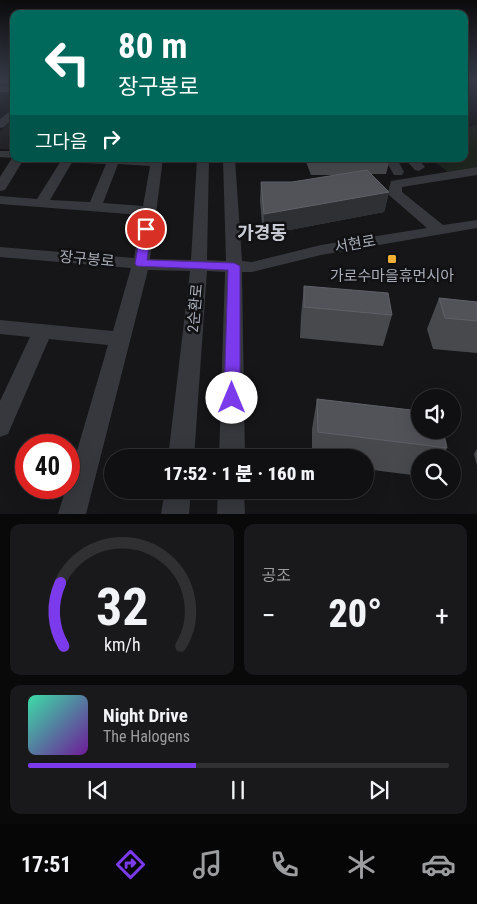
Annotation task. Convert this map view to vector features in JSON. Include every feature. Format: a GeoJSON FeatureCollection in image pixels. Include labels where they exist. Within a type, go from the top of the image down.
{"type":"FeatureCollection","features":[{"type":"Feature","properties":{"kind":"street"},"geometry":{"type":"LineString","coordinates":[[0,125],[10,115]]}},
{"type":"Feature","properties":{"kind":"street"},"geometry":{"type":"LineString","coordinates":[[0,187],[16,162]]}},
{"type":"Feature","properties":{"kind":"street"},"geometry":{"type":"LineString","coordinates":[[41,203],[66,162]]}},
{"type":"Feature","properties":{"kind":"street"},"geometry":{"type":"LineString","coordinates":[[95,207],[112,162]]}},
{"type":"Feature","properties":{"kind":"street"},"geometry":{"type":"LineString","coordinates":[[72,514],[141,264],[157,162]]}},
{"type":"Feature","properties":{"kind":"street","name":"2순환로"},"geometry":{"type":"LineString","coordinates":[[182,449],[199,265],[203,162]]}},
{"type":"Feature","properties":{"kind":"street"},"geometry":{"type":"LineString","coordinates":[[229,162],[234,266],[232,449]]}},
{"type":"Feature","properties":{"kind":"street"},"geometry":{"type":"LineString","coordinates":[[392,162],[398,172]]}},
{"type":"Feature","properties":{"kind":"street"},"geometry":{"type":"LineString","coordinates":[[438,229],[395,193],[396,184],[477,171]]}},
{"type":"Feature","properties":{"kind":"street"},"geometry":{"type":"LineString","coordinates":[[2,203],[41,203],[149,211]]}},
{"type":"Feature","properties":{"kind":"street","name":"서현로"},"geometry":{"type":"LineString","coordinates":[[234,266],[252,266],[321,250],[477,224]]}},
{"type":"Feature","properties":{"kind":"street","name":"장구봉로"},"geometry":{"type":"LineString","coordinates":[[0,252],[141,264],[234,266]]}},
{"type":"Feature","properties":{"kind":"street"},"geometry":{"type":"LineString","coordinates":[[0,328],[120,339]]}},
{"type":"Feature","properties":{"kind":"street"},"geometry":{"type":"LineString","coordinates":[[0,426],[43,332]]}},
{"type":"Feature","properties":{"kind":"street"},"geometry":{"type":"LineString","coordinates":[[175,514],[177,499]]}},
{"type":"Feature","properties":{"kind":"street"},"geometry":{"type":"LineString","coordinates":[[231,499],[231,514]]}},
{"type":"Feature","properties":{"kind":"shaded area"},"geometry":{"type":"Polygon","coordinates":[[[10,121],[10,150],[0,149],[0,132],[10,121]]]}},
{"type":"Feature","properties":{"kind":"shaded area"},"geometry":{"type":"Polygon","coordinates":[[[477,125],[477,167],[448,172],[435,162],[468,162],[468,127],[477,125]]]}},
{"type":"Feature","properties":{"kind":"building"},"geometry":{"type":"Polygon","coordinates":[[[367,170],[389,192],[264,214],[261,182],[292,182],[367,170]]]}},
{"type":"Feature","properties":{"kind":"building"},"geometry":{"type":"Polygon","coordinates":[[[304,286],[388,293],[392,315],[304,307],[304,286]]]}},
{"type":"Feature","properties":{"kind":"building"},"geometry":{"type":"Polygon","coordinates":[[[439,298],[477,302],[477,321],[445,318],[439,298]]]}},
{"type":"Feature","properties":{"kind":"building"},"geometry":{"type":"Polygon","coordinates":[[[317,399],[411,410],[411,439],[445,439],[447,448],[318,432],[317,399]]]}},
{"type":"Feature","properties":{"kind":"place","name":"가로수마을휴먼시아"},"geometry":{"type":"Point","coordinates":[392,259]}},
{"type":"Feature","properties":{"kind":"district","name":"가경동"},"geometry":{"type":"Point","coordinates":[262,232]}},
{"type":"Feature","properties":{"kind":"route"},"geometry":{"type":"LineString","coordinates":[[146,229],[141,264],[234,266],[232,398]]}}]}
